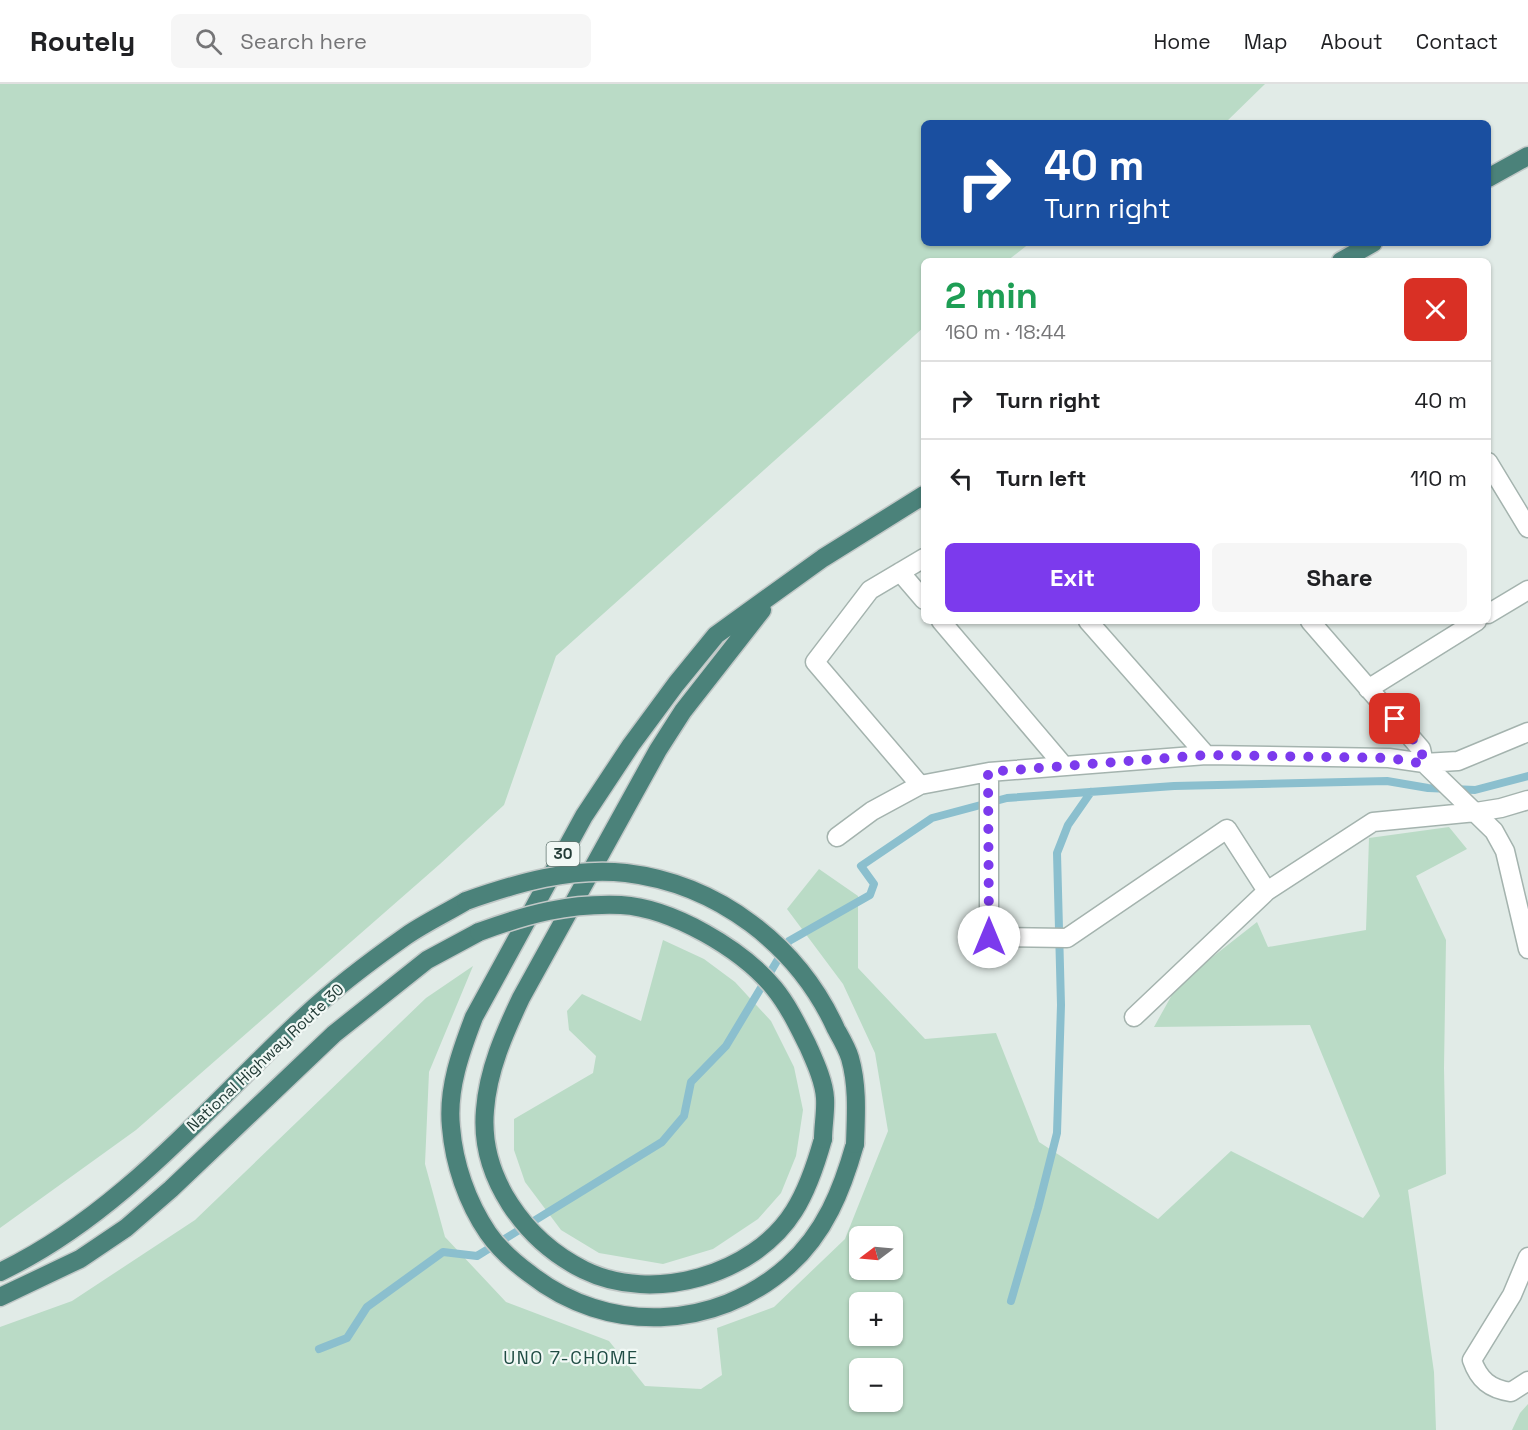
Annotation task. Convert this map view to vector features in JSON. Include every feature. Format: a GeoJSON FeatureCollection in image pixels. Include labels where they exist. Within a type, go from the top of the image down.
{"type":"FeatureCollection","features":[{"type":"Feature","properties":{"kind":"highway"},"geometry":{"type":"LineString","coordinates":[[1491,176],[1528,156]]}},
{"type":"Feature","properties":{"kind":"highway"},"geometry":{"type":"LineString","coordinates":[[1346,258],[1368,246]]}},
{"type":"Feature","properties":{"kind":"highway","name":"National Highway Route 30"},"geometry":{"type":"LineString","coordinates":[[0,1272],[76,1228],[121,1192],[307,1014],[351,977],[408,935],[466,901],[510,886],[545,878],[582,872],[626,873],[665,881],[704,895],[740,914],[772,940],[799,968],[828,1011],[850,1057],[857,1101],[855,1144],[844,1184],[828,1216],[811,1242],[789,1265],[763,1286],[732,1303],[695,1313],[653,1319],[612,1314],[580,1304],[545,1286],[513,1261],[489,1234],[469,1199],[458,1166],[451,1126],[452,1092],[462,1048],[474,1017],[584,816],[663,701],[716,635],[823,558],[921,497]]}},
{"type":"Feature","properties":{"kind":"highway","name":"National Highway Route 30"},"geometry":{"type":"LineString","coordinates":[[0,1297],[80,1259],[126,1228],[171,1190],[334,1034],[427,960],[479,932],[521,916],[574,905],[624,905],[671,917],[711,936],[746,960],[773,987],[795,1018],[815,1061],[825,1098],[823,1139],[813,1173],[794,1211],[774,1235],[749,1256],[721,1271],[690,1281],[653,1285],[616,1280],[585,1271],[549,1248],[518,1218],[496,1178],[486,1144],[485,1111],[491,1075],[502,1038],[521,998],[658,750],[703,685],[775,594]]}},
{"type":"Feature","properties":{"kind":"street"},"geometry":{"type":"LineString","coordinates":[[1491,467],[1528,528]]}},
{"type":"Feature","properties":{"kind":"street"},"geometry":{"type":"LineString","coordinates":[[920,785],[815,662],[870,590],[921,560]]}},
{"type":"Feature","properties":{"kind":"street"},"geometry":{"type":"LineString","coordinates":[[900,572],[921,596]]}},
{"type":"Feature","properties":{"kind":"street"},"geometry":{"type":"LineString","coordinates":[[1491,613],[1528,590]]}},
{"type":"Feature","properties":{"kind":"street"},"geometry":{"type":"LineString","coordinates":[[944,624],[1064,766]]}},
{"type":"Feature","properties":{"kind":"street"},"geometry":{"type":"LineString","coordinates":[[1091,624],[1206,755]]}},
{"type":"Feature","properties":{"kind":"street"},"geometry":{"type":"LineString","coordinates":[[1313,624],[1421,749],[1424,764],[1494,831],[1505,851],[1528,949]]}},
{"type":"Feature","properties":{"kind":"street"},"geometry":{"type":"LineString","coordinates":[[1368,689],[1454,627]]}},
{"type":"Feature","properties":{"kind":"street"},"geometry":{"type":"LineString","coordinates":[[837,837],[872,811],[920,785],[989,781],[1064,766],[1206,755],[1389,758],[1424,764],[1458,761],[1528,732]]}},
{"type":"Feature","properties":{"kind":"street"},"geometry":{"type":"LineString","coordinates":[[989,781],[989,937],[1061,938],[1227,829],[1267,891]]}},
{"type":"Feature","properties":{"kind":"street"},"geometry":{"type":"LineString","coordinates":[[1134,1017],[1267,891],[1373,822],[1476,812],[1528,800]]}},
{"type":"Feature","properties":{"kind":"street"},"geometry":{"type":"LineString","coordinates":[[1528,1257],[1512,1294],[1472,1360],[1476,1372],[1494,1389],[1511,1392],[1528,1381]]}},
{"type":"Feature","properties":{"kind":"green space"},"geometry":{"type":"Polygon","coordinates":[[[0,84],[1265,84],[1228,120],[921,120],[921,246],[1026,246],[1011,258],[921,258],[921,330],[556,656],[504,805],[440,864],[136,1130],[0,1228],[0,84]]]}},
{"type":"Feature","properties":{"kind":"green space"},"geometry":{"type":"Polygon","coordinates":[[[1449,827],[1467,849],[1416,876],[1446,940],[1444,1068],[1446,1174],[1408,1190],[1434,1372],[1436,1430],[0,1430],[0,1327],[72,1301],[195,1220],[426,998],[473,966],[429,1072],[425,1164],[445,1237],[506,1302],[609,1341],[645,1386],[701,1389],[722,1375],[717,1328],[774,1307],[845,1239],[849,1229],[849,1280],[903,1280],[903,1226],[850,1226],[888,1131],[875,1053],[843,984],[787,909],[819,869],[858,896],[858,968],[925,1039],[996,1033],[1039,1142],[1158,1219],[1231,1151],[1363,1218],[1380,1196],[1310,1025],[1154,1027],[1178,984],[1257,922],[1268,947],[1366,930],[1369,838],[1449,827]]]}},
{"type":"Feature","properties":{"kind":"green space"},"geometry":{"type":"Polygon","coordinates":[[[663,940],[704,959],[735,982],[771,1021],[794,1067],[803,1110],[796,1156],[781,1193],[758,1219],[713,1249],[663,1264],[599,1253],[561,1230],[525,1182],[514,1150],[514,1119],[593,1073],[596,1056],[569,1030],[567,1011],[582,994],[641,1021],[663,940]]]}},
{"type":"Feature","properties":{"kind":"green space"},"geometry":{"type":"Polygon","coordinates":[[[1528,1404],[1528,1430],[1512,1430],[1520,1413],[1528,1404]]]}},
{"type":"Feature","properties":{"kind":"waterway"},"geometry":{"type":"LineString","coordinates":[[319,1349],[347,1338],[367,1307],[443,1252],[477,1256],[662,1142],[684,1116],[691,1082],[726,1046],[789,941],[870,895],[874,884],[861,866],[932,818],[1007,798],[1174,786],[1387,781],[1428,788],[1475,790],[1528,776]]}},
{"type":"Feature","properties":{"kind":"waterway"},"geometry":{"type":"LineString","coordinates":[[1011,1301],[1057,1133],[1061,1005],[1057,853],[1068,825],[1091,792]]}},
{"type":"Feature","properties":{"kind":"district","name":"UNO 7-CHOME"},"geometry":{"type":"Point","coordinates":[571,1358]}},
{"type":"Feature","properties":{"kind":"route"},"geometry":{"type":"LineString","coordinates":[[989,937],[988,772],[1206,755],[1389,758],[1424,764],[1421,749],[1395,719]]}}]}
